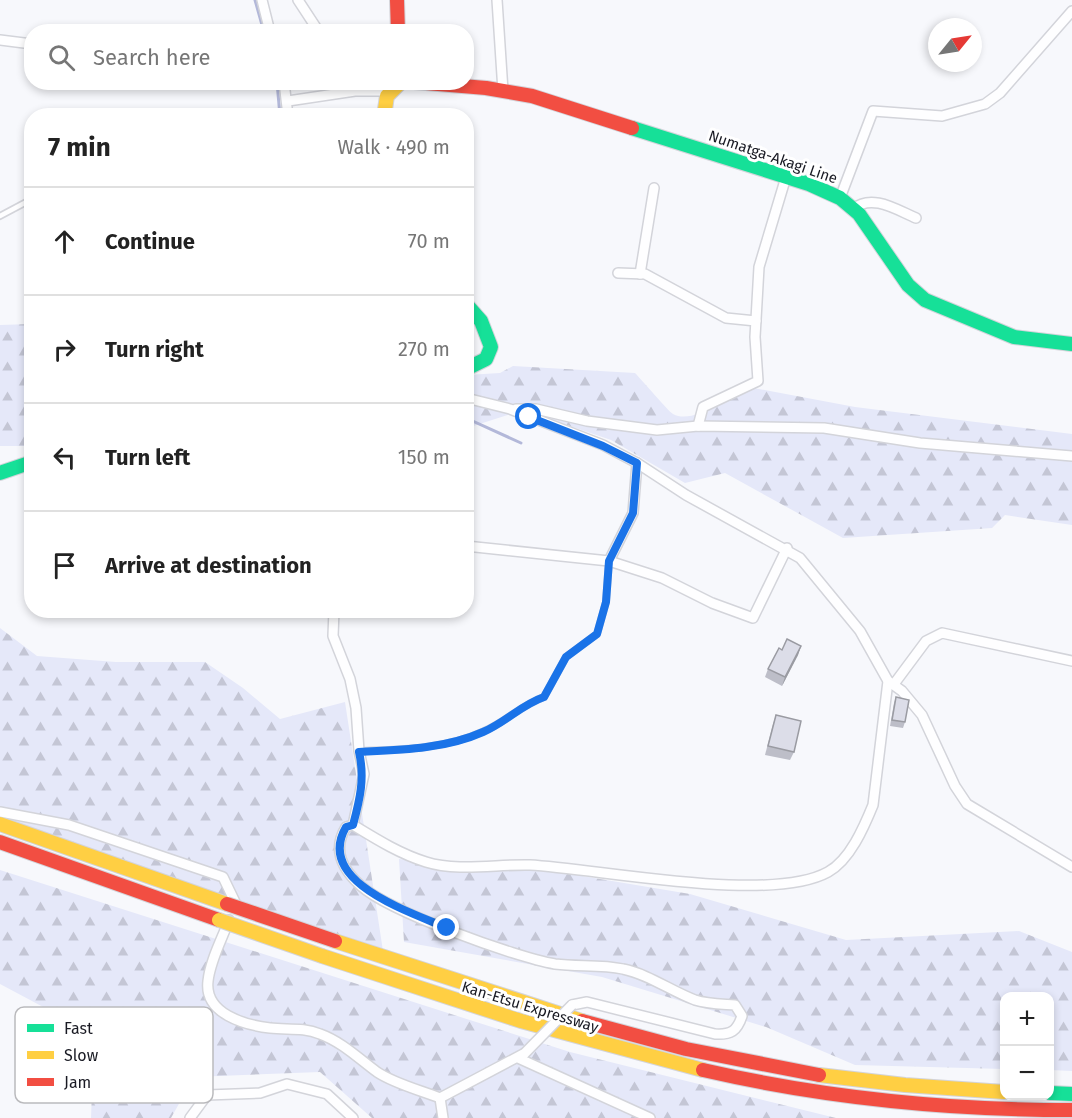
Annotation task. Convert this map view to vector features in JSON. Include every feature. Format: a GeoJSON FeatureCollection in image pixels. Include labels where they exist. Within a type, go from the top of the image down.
{"type":"FeatureCollection","features":[{"type":"Feature","properties":{"kind":"main road"},"geometry":{"type":"LineString","coordinates":[[397,0],[398,24]]}},
{"type":"Feature","properties":{"kind":"main road","name":"Numatga-Akagi Line"},"geometry":{"type":"LineString","coordinates":[[474,88],[502,91],[556,104],[809,184],[840,198],[853,208],[868,225],[908,285],[925,300],[1014,337],[1072,344]]}},
{"type":"Feature","properties":{"kind":"main road"},"geometry":{"type":"LineString","coordinates":[[384,108],[387,91]]}},
{"type":"Feature","properties":{"kind":"main road"},"geometry":{"type":"LineString","coordinates":[[474,313],[481,321],[491,348],[486,359],[474,365]]}},
{"type":"Feature","properties":{"kind":"main road"},"geometry":{"type":"LineString","coordinates":[[0,473],[24,465]]}},
{"type":"Feature","properties":{"kind":"main road","name":"Kan-Etsu Expressway"},"geometry":{"type":"LineString","coordinates":[[0,824],[334,942],[509,1001],[586,1024],[740,1061],[871,1082],[1000,1092]]}},
{"type":"Feature","properties":{"kind":"main road","name":"Kan-Etsu Expressway"},"geometry":{"type":"LineString","coordinates":[[0,842],[322,956],[500,1016],[646,1058],[724,1075],[859,1098],[920,1105],[1072,1110]]}},
{"type":"Feature","properties":{"kind":"main road"},"geometry":{"type":"LineString","coordinates":[[1054,1093],[1072,1094]]}},
{"type":"Feature","properties":{"kind":"street"},"geometry":{"type":"LineString","coordinates":[[261,0],[268,24]]}},
{"type":"Feature","properties":{"kind":"street"},"geometry":{"type":"LineString","coordinates":[[298,0],[314,24]]}},
{"type":"Feature","properties":{"kind":"street"},"geometry":{"type":"LineString","coordinates":[[497,0],[502,91]]}},
{"type":"Feature","properties":{"kind":"street"},"geometry":{"type":"LineString","coordinates":[[840,198],[873,111],[942,116],[985,104],[1000,93],[1072,11]]}},
{"type":"Feature","properties":{"kind":"street"},"geometry":{"type":"LineString","coordinates":[[0,40],[24,43]]}},
{"type":"Feature","properties":{"kind":"street"},"geometry":{"type":"LineString","coordinates":[[286,90],[288,108]]}},
{"type":"Feature","properties":{"kind":"street"},"geometry":{"type":"LineString","coordinates":[[288,101],[340,90]]}},
{"type":"Feature","properties":{"kind":"street"},"geometry":{"type":"LineString","coordinates":[[379,90],[387,91]]}},
{"type":"Feature","properties":{"kind":"street"},"geometry":{"type":"LineString","coordinates":[[698,426],[703,407],[758,381],[756,321],[759,267],[786,177]]}},
{"type":"Feature","properties":{"kind":"street"},"geometry":{"type":"LineString","coordinates":[[640,274],[654,188]]}},
{"type":"Feature","properties":{"kind":"street"},"geometry":{"type":"LineString","coordinates":[[853,208],[863,202],[876,202],[916,218]]}},
{"type":"Feature","properties":{"kind":"street"},"geometry":{"type":"LineString","coordinates":[[618,273],[640,274],[726,318],[756,321]]}},
{"type":"Feature","properties":{"kind":"street"},"geometry":{"type":"LineString","coordinates":[[474,400],[510,409],[603,446],[637,463],[687,495],[787,548],[813,571],[860,632],[891,682],[922,715],[955,786],[967,804],[1072,867]]}},
{"type":"Feature","properties":{"kind":"street"},"geometry":{"type":"LineString","coordinates":[[510,409],[537,409],[587,421],[657,430],[698,426],[824,428],[920,443],[1072,456]]}},
{"type":"Feature","properties":{"kind":"street"},"geometry":{"type":"LineString","coordinates":[[609,561],[633,513],[637,463]]}},
{"type":"Feature","properties":{"kind":"street"},"geometry":{"type":"LineString","coordinates":[[474,547],[609,561],[662,578],[712,603],[753,618],[787,548]]}},
{"type":"Feature","properties":{"kind":"street"},"geometry":{"type":"LineString","coordinates":[[334,618],[333,636],[354,698],[359,752],[364,774],[353,825]]}},
{"type":"Feature","properties":{"kind":"street"},"geometry":{"type":"LineString","coordinates":[[440,1098],[521,1056],[572,1005],[587,1002],[715,1034],[729,1035],[739,1027],[742,1016],[735,1005],[697,1001],[624,969],[555,964],[522,955],[398,907],[362,887],[350,874],[340,857],[339,838],[346,827],[353,825],[397,850],[426,862],[445,866],[538,866],[698,883],[756,885],[802,880],[829,872],[850,848],[867,820],[873,805],[891,682],[926,641],[942,633],[1072,661]]}},
{"type":"Feature","properties":{"kind":"street"},"geometry":{"type":"LineString","coordinates":[[0,812],[69,825],[223,877],[235,902],[208,980],[208,991],[221,1012],[241,1023],[305,1029],[321,1034],[354,1052],[378,1072],[440,1098]]}},
{"type":"Feature","properties":{"kind":"street"},"geometry":{"type":"LineString","coordinates":[[521,1056],[650,1118]]}},
{"type":"Feature","properties":{"kind":"street"},"geometry":{"type":"LineString","coordinates":[[213,1095],[261,1093],[287,1084],[327,1094],[353,1118]]}},
{"type":"Feature","properties":{"kind":"street"},"geometry":{"type":"LineString","coordinates":[[440,1098],[443,1118]]}},
{"type":"Feature","properties":{"kind":"street"},"geometry":{"type":"LineString","coordinates":[[190,1118],[201,1103]]}},
{"type":"Feature","properties":{"kind":"lane"},"geometry":{"type":"LineString","coordinates":[[0,216],[24,203]]}},
{"type":"Feature","properties":{"kind":"lane"},"geometry":{"type":"LineString","coordinates":[[359,752],[398,750],[452,742],[483,732],[506,720],[526,703],[544,697],[566,657],[597,634],[606,602],[609,561]]}},
{"type":"Feature","properties":{"kind":"green space"},"geometry":{"type":"Polygon","coordinates":[[[24,324],[24,446],[0,446],[0,325],[24,324]]]}},
{"type":"Feature","properties":{"kind":"green space"},"geometry":{"type":"Polygon","coordinates":[[[513,366],[635,373],[670,412],[681,416],[690,416],[710,409],[743,386],[855,407],[1072,434],[1072,525],[1005,515],[992,528],[843,538],[725,473],[685,483],[611,440],[523,410],[474,426],[474,375],[500,373],[513,366]]]}},
{"type":"Feature","properties":{"kind":"green space"},"geometry":{"type":"Polygon","coordinates":[[[0,628],[37,656],[116,662],[205,662],[243,688],[280,719],[345,702],[383,951],[0,826],[0,628]]]}},
{"type":"Feature","properties":{"kind":"green space"},"geometry":{"type":"Polygon","coordinates":[[[399,859],[528,867],[690,894],[846,940],[1019,931],[1072,952],[1072,1071],[1054,1070],[1054,992],[1000,992],[1000,1069],[855,1065],[766,1027],[602,977],[404,942],[399,859]]]}},
{"type":"Feature","properties":{"kind":"green space"},"geometry":{"type":"Polygon","coordinates":[[[0,870],[570,1052],[836,1118],[372,1118],[320,1072],[213,1076],[213,1007],[43,1007],[0,984],[0,870]]]}},
{"type":"Feature","properties":{"kind":"green space"},"geometry":{"type":"Polygon","coordinates":[[[92,1103],[179,1103],[171,1118],[91,1118],[92,1103]]]}},
{"type":"Feature","properties":{"kind":"building"},"geometry":{"type":"Polygon","coordinates":[[[787,639],[801,646],[785,677],[768,669],[779,648],[782,650],[787,639]]]}},
{"type":"Feature","properties":{"kind":"building"},"geometry":{"type":"Polygon","coordinates":[[[896,697],[909,700],[905,722],[892,720],[896,697]]]}},
{"type":"Feature","properties":{"kind":"building"},"geometry":{"type":"Polygon","coordinates":[[[776,715],[801,721],[794,752],[768,746],[776,715]]]}},
{"type":"Feature","properties":{"kind":"waterway"},"geometry":{"type":"LineString","coordinates":[[255,0],[262,24]]}},
{"type":"Feature","properties":{"kind":"waterway"},"geometry":{"type":"LineString","coordinates":[[278,90],[279,108]]}},
{"type":"Feature","properties":{"kind":"waterway"},"geometry":{"type":"LineString","coordinates":[[474,422],[521,443]]}},
{"type":"Feature","properties":{"kind":"traffic: fast"},"geometry":{"type":"LineString","coordinates":[[632,128],[809,184],[840,198],[859,214],[908,285],[925,300],[1014,337],[1072,344]]}},
{"type":"Feature","properties":{"kind":"traffic: fast"},"geometry":{"type":"LineString","coordinates":[[474,313],[481,321],[491,347],[486,359],[474,365]]}},
{"type":"Feature","properties":{"kind":"traffic: fast"},"geometry":{"type":"LineString","coordinates":[[0,473],[24,465]]}},
{"type":"Feature","properties":{"kind":"traffic: fast"},"geometry":{"type":"LineString","coordinates":[[1054,1093],[1072,1094]]}},
{"type":"Feature","properties":{"kind":"traffic: slow"},"geometry":{"type":"LineString","coordinates":[[385,108],[387,96],[393,90]]}},
{"type":"Feature","properties":{"kind":"traffic: slow"},"geometry":{"type":"LineString","coordinates":[[0,824],[227,904]]}},
{"type":"Feature","properties":{"kind":"traffic: slow"},"geometry":{"type":"LineString","coordinates":[[219,920],[322,956]]}},
{"type":"Feature","properties":{"kind":"traffic: slow"},"geometry":{"type":"LineString","coordinates":[[335,941],[582,1021]]}},
{"type":"Feature","properties":{"kind":"traffic: slow"},"geometry":{"type":"LineString","coordinates":[[322,956],[521,1021],[703,1070]]}},
{"type":"Feature","properties":{"kind":"traffic: slow"},"geometry":{"type":"LineString","coordinates":[[819,1075],[905,1085],[1000,1092]]}},
{"type":"Feature","properties":{"kind":"traffic: jam"},"geometry":{"type":"LineString","coordinates":[[397,0],[398,24]]}},
{"type":"Feature","properties":{"kind":"traffic: jam"},"geometry":{"type":"LineString","coordinates":[[474,87],[532,96],[632,128]]}},
{"type":"Feature","properties":{"kind":"traffic: jam"},"geometry":{"type":"LineString","coordinates":[[0,842],[219,920]]}},
{"type":"Feature","properties":{"kind":"traffic: jam"},"geometry":{"type":"LineString","coordinates":[[227,904],[335,941]]}},
{"type":"Feature","properties":{"kind":"traffic: jam"},"geometry":{"type":"LineString","coordinates":[[582,1021],[686,1049],[819,1075]]}},
{"type":"Feature","properties":{"kind":"traffic: jam"},"geometry":{"type":"LineString","coordinates":[[703,1070],[840,1095],[932,1105],[1072,1110]]}},
{"type":"Feature","properties":{"kind":"route"},"geometry":{"type":"LineString","coordinates":[[447,928],[398,907],[362,887],[350,874],[340,857],[339,838],[346,827],[353,825],[359,804],[364,774],[359,752],[430,746],[483,732],[506,720],[526,703],[544,697],[566,657],[597,634],[606,602],[609,561],[633,513],[637,463],[603,446],[529,417]]}}]}
